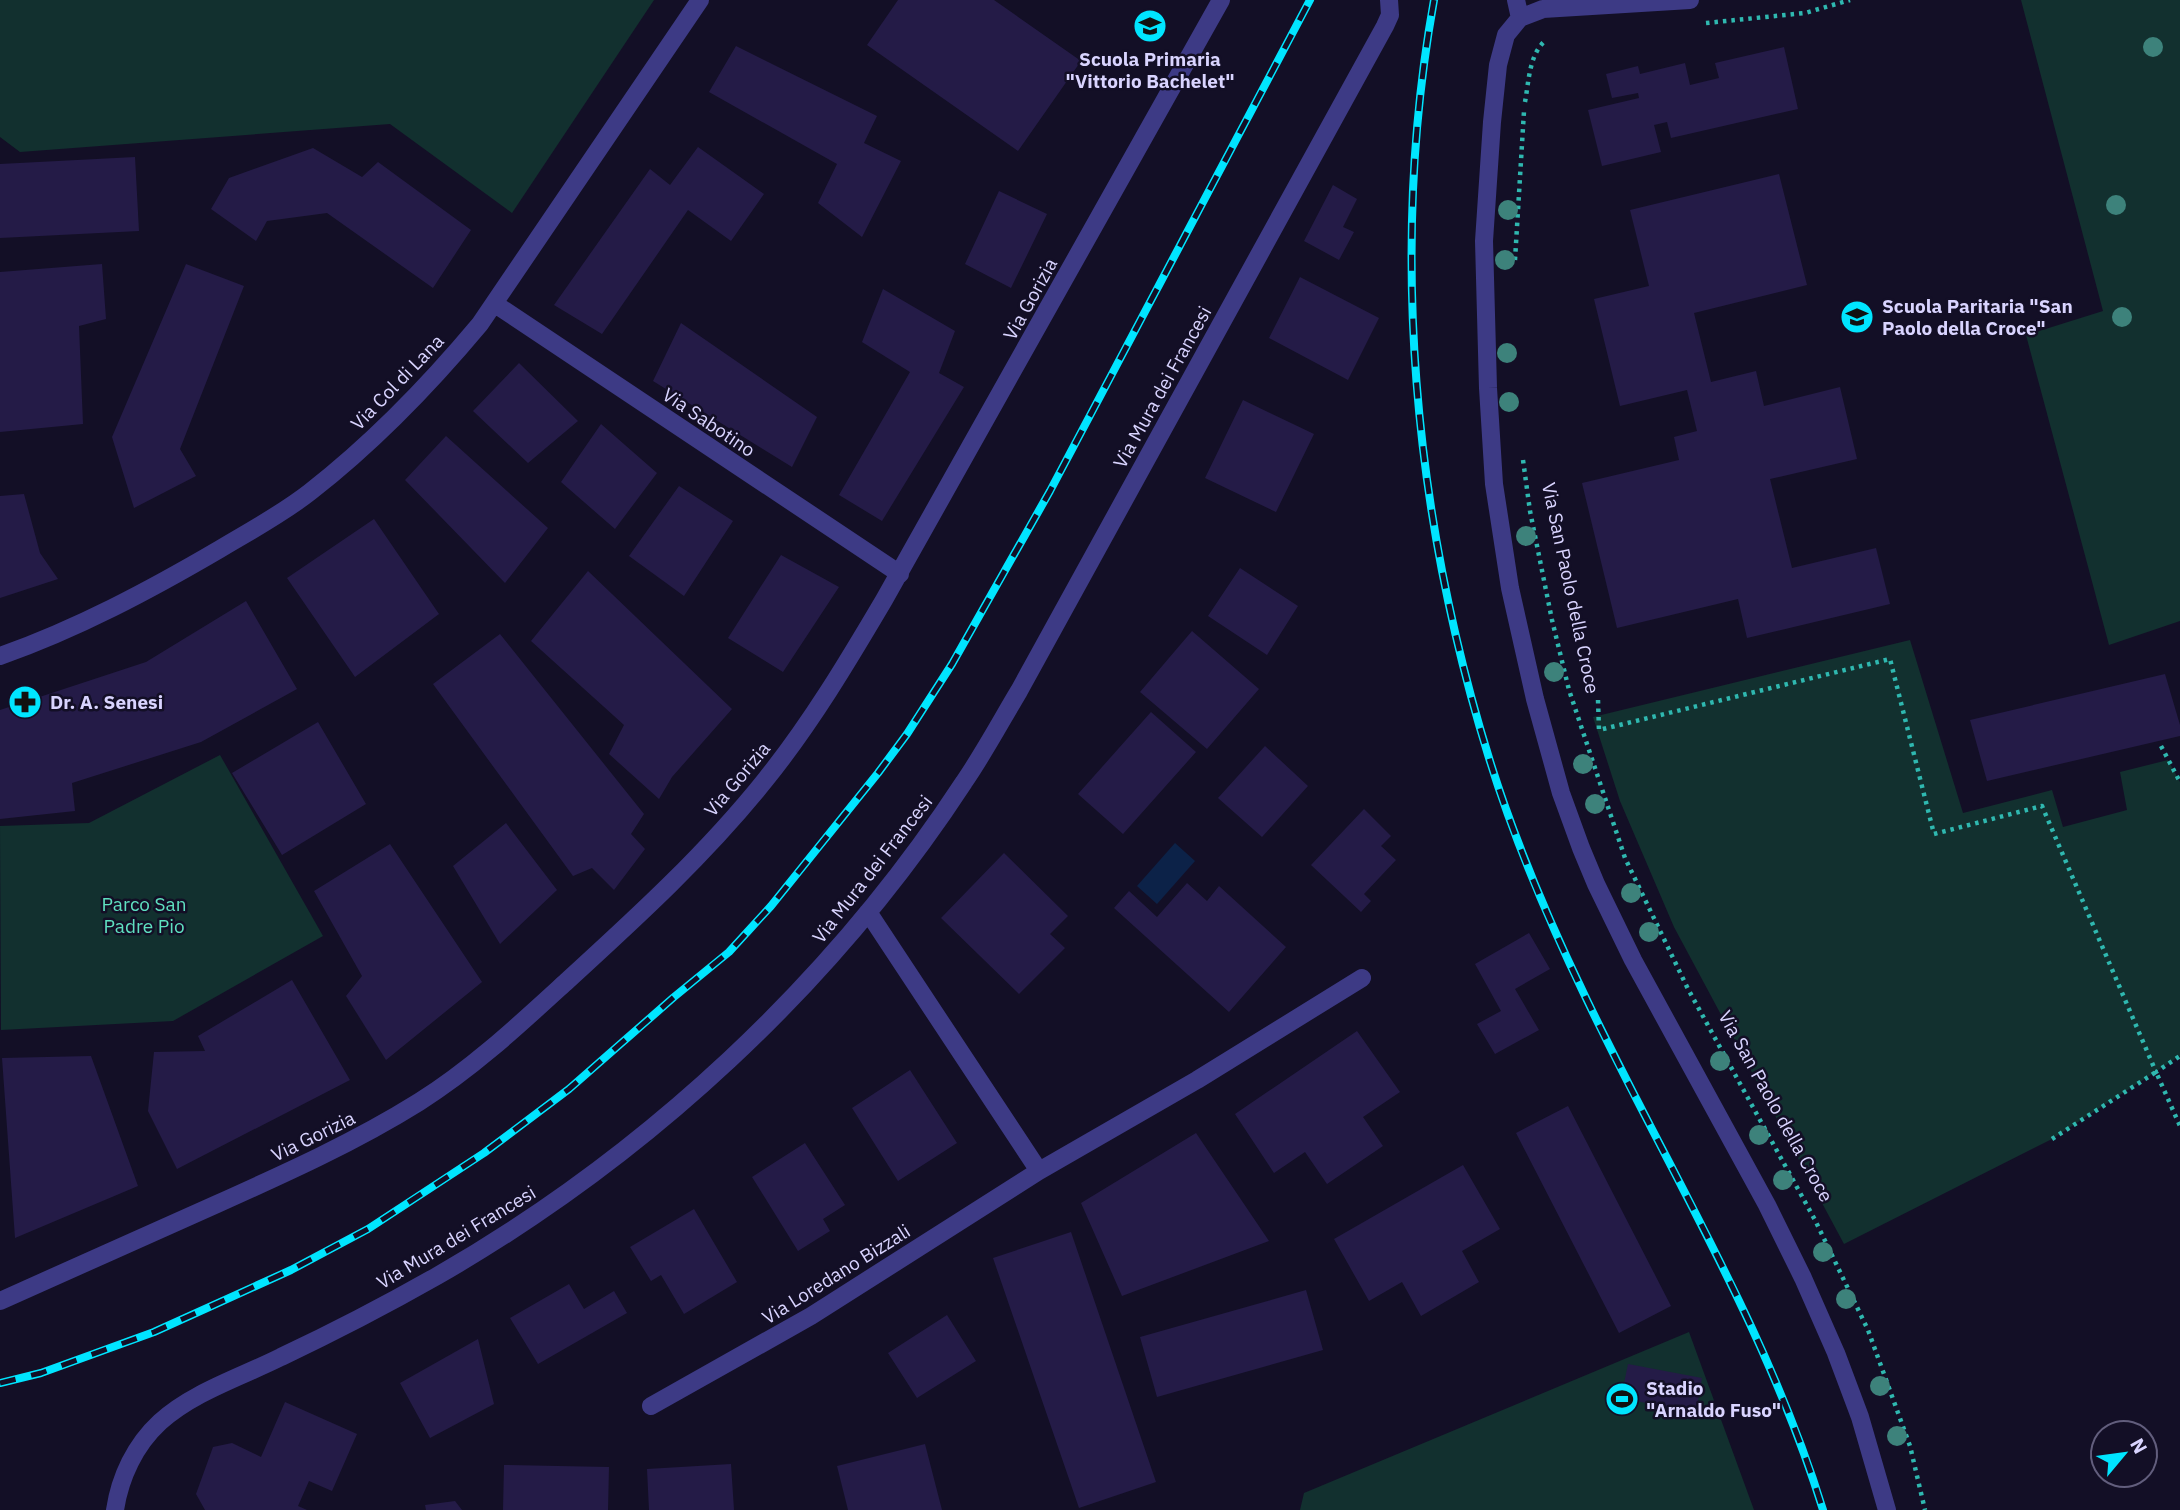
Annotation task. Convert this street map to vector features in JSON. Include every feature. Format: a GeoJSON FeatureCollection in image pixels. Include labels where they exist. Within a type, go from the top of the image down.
{"type":"FeatureCollection","features":[{"type":"Feature","properties":{"kind":"street","name":"Via Col di Lana"},"geometry":{"type":"LineString","coordinates":[[0,656],[57,633],[191,566],[289,507],[346,462],[445,365],[495,304],[700,0]]}},
{"type":"Feature","properties":{"kind":"street","name":"Via Gorizia"},"geometry":{"type":"LineString","coordinates":[[0,1301],[332,1151],[421,1101],[517,1026],[681,873],[767,778],[808,722],[860,640],[900,574],[1221,0]]}},
{"type":"Feature","properties":{"kind":"street","name":"Via Mura dei Francesi"},"geometry":{"type":"LineString","coordinates":[[115,1510],[127,1470],[138,1446],[168,1415],[196,1398],[334,1332],[404,1294],[479,1251],[552,1202],[646,1132],[724,1063],[797,993],[868,912],[913,855],[964,782],[1014,699],[1385,26],[1390,15],[1389,0]]}},
{"type":"Feature","properties":{"kind":"street"},"geometry":{"type":"LineString","coordinates":[[1690,0],[1518,9],[1506,35],[1498,65],[1486,188],[1485,279],[1494,484],[1510,587],[1535,699],[1561,793],[1596,884],[1638,970],[1767,1205],[1803,1278],[1860,1417],[1887,1510]]}},
{"type":"Feature","properties":{"kind":"street","name":"Via Sabotino"},"geometry":{"type":"LineString","coordinates":[[495,304],[900,574]]}},
{"type":"Feature","properties":{"kind":"street"},"geometry":{"type":"LineString","coordinates":[[868,912],[1039,1171]]}},
{"type":"Feature","properties":{"kind":"street","name":"Via Loredano Bizzali"},"geometry":{"type":"LineString","coordinates":[[651,1406],[811,1316],[1039,1171],[1197,1080],[1362,978]]}},
{"type":"Feature","properties":{"kind":"path"},"geometry":{"type":"LineString","coordinates":[[1703,23],[1805,13],[1850,0]]}},
{"type":"Feature","properties":{"kind":"path"},"geometry":{"type":"LineString","coordinates":[[1515,272],[1524,106],[1531,66],[1540,45],[1547,39]]}},
{"type":"Feature","properties":{"kind":"path","name":"Via San Paolo della Croce"},"geometry":{"type":"LineString","coordinates":[[1523,458],[1536,538],[1569,690],[1625,858],[1688,989],[1815,1220],[1868,1329],[1910,1446],[1925,1510]]}},
{"type":"Feature","properties":{"kind":"path"},"geometry":{"type":"LineString","coordinates":[[1598,701],[1599,730],[1890,659],[1934,834],[2042,806],[2180,1126]]}},
{"type":"Feature","properties":{"kind":"path"},"geometry":{"type":"LineString","coordinates":[[2161,746],[2180,782]]}},
{"type":"Feature","properties":{"kind":"path"},"geometry":{"type":"LineString","coordinates":[[2052,1139],[2180,1056]]}},
{"type":"Feature","properties":{"kind":"green space"},"geometry":{"type":"Polygon","coordinates":[[[0,0],[654,0],[512,213],[390,124],[20,152],[0,137],[0,0]]]}},
{"type":"Feature","properties":{"kind":"green space"},"geometry":{"type":"Polygon","coordinates":[[[2021,0],[2180,0],[2180,621],[2109,645],[2026,335],[2103,311],[2021,0]]]}},
{"type":"Feature","properties":{"kind":"green space"},"geometry":{"type":"Polygon","coordinates":[[[1910,640],[1963,813],[2052,790],[2063,827],[2127,810],[2120,772],[2168,760],[2180,782],[2180,1056],[2052,1139],[1844,1244],[1674,927],[1620,801],[1593,717],[1910,640]]]}},
{"type":"Feature","properties":{"kind":"green space","name":"Parco San Padre Pio"},"geometry":{"type":"Polygon","coordinates":[[[220,755],[323,936],[173,1021],[1,1030],[0,826],[89,823],[220,755]]]}},
{"type":"Feature","properties":{"kind":"green space","name":"Stadio \"Arnaldo Fuso\""},"geometry":{"type":"Polygon","coordinates":[[[1689,1332],[1754,1510],[1300,1510],[1304,1493],[1689,1332]]]}},
{"type":"Feature","properties":{"kind":"water"},"geometry":{"type":"Polygon","coordinates":[[[1175,843],[1195,861],[1157,904],[1137,886],[1175,843]]]}},
{"type":"Feature","properties":{"kind":"building"},"geometry":{"type":"Polygon","coordinates":[[[898,0],[994,0],[1081,61],[1018,151],[867,45],[898,0]]]}},
{"type":"Feature","properties":{"kind":"building"},"geometry":{"type":"Polygon","coordinates":[[[736,46],[877,116],[864,143],[901,161],[862,237],[818,203],[837,164],[709,92],[736,46]]]}},
{"type":"Feature","properties":{"kind":"building"},"geometry":{"type":"Polygon","coordinates":[[[1784,47],[1798,109],[1671,138],[1667,122],[1654,125],[1661,152],[1602,166],[1588,110],[1639,98],[1638,93],[1612,98],[1606,74],[1638,66],[1640,74],[1685,63],[1690,85],[1719,78],[1715,63],[1784,47]]]}},
{"type":"Feature","properties":{"kind":"building"},"geometry":{"type":"Polygon","coordinates":[[[698,147],[764,194],[731,241],[688,210],[602,334],[554,305],[650,169],[670,185],[698,147]]]}},
{"type":"Feature","properties":{"kind":"building"},"geometry":{"type":"Polygon","coordinates":[[[313,148],[362,177],[378,162],[471,230],[433,288],[327,213],[267,221],[256,241],[211,209],[229,178],[313,148]]]}},
{"type":"Feature","properties":{"kind":"building"},"geometry":{"type":"Polygon","coordinates":[[[135,157],[139,231],[0,238],[0,164],[135,157]]]}},
{"type":"Feature","properties":{"kind":"building"},"geometry":{"type":"Polygon","coordinates":[[[1779,174],[1807,285],[1694,313],[1711,382],[1756,371],[1764,406],[1840,387],[1857,459],[1770,479],[1792,568],[1876,548],[1890,604],[1747,638],[1738,599],[1617,628],[1582,483],[1679,460],[1674,437],[1697,431],[1687,390],[1620,406],[1594,299],[1649,286],[1630,210],[1779,174]]]}},
{"type":"Feature","properties":{"kind":"building"},"geometry":{"type":"Polygon","coordinates":[[[1333,185],[1357,199],[1343,227],[1354,232],[1339,260],[1304,241],[1333,185]]]}},
{"type":"Feature","properties":{"kind":"building"},"geometry":{"type":"Polygon","coordinates":[[[999,191],[1047,214],[1011,288],[965,264],[999,191]]]}},
{"type":"Feature","properties":{"kind":"building"},"geometry":{"type":"Polygon","coordinates":[[[102,264],[106,319],[79,326],[83,424],[0,432],[0,272],[102,264]]]}},
{"type":"Feature","properties":{"kind":"building"},"geometry":{"type":"Polygon","coordinates":[[[186,264],[244,286],[180,449],[196,476],[134,508],[112,437],[186,264]]]}},
{"type":"Feature","properties":{"kind":"building"},"geometry":{"type":"Polygon","coordinates":[[[1300,277],[1379,318],[1348,380],[1269,338],[1300,277]]]}},
{"type":"Feature","properties":{"kind":"building"},"geometry":{"type":"Polygon","coordinates":[[[883,289],[955,331],[939,373],[964,387],[882,521],[839,495],[910,372],[862,342],[883,289]]]}},
{"type":"Feature","properties":{"kind":"building"},"geometry":{"type":"Polygon","coordinates":[[[681,323],[817,417],[792,467],[653,381],[681,323]]]}},
{"type":"Feature","properties":{"kind":"building"},"geometry":{"type":"Polygon","coordinates":[[[519,363],[578,421],[528,463],[473,411],[519,363]]]}},
{"type":"Feature","properties":{"kind":"building"},"geometry":{"type":"Polygon","coordinates":[[[1243,400],[1314,434],[1276,512],[1205,478],[1243,400]]]}},
{"type":"Feature","properties":{"kind":"building"},"geometry":{"type":"Polygon","coordinates":[[[601,424],[657,473],[615,529],[561,482],[601,424]]]}},
{"type":"Feature","properties":{"kind":"building"},"geometry":{"type":"Polygon","coordinates":[[[446,436],[548,528],[505,583],[405,480],[446,436]]]}},
{"type":"Feature","properties":{"kind":"building"},"geometry":{"type":"Polygon","coordinates":[[[679,486],[733,521],[684,596],[629,556],[679,486]]]}},
{"type":"Feature","properties":{"kind":"building"},"geometry":{"type":"Polygon","coordinates":[[[24,494],[40,553],[58,579],[0,598],[0,496],[24,494]]]}},
{"type":"Feature","properties":{"kind":"building"},"geometry":{"type":"Polygon","coordinates":[[[374,519],[439,614],[355,677],[287,578],[374,519]]]}},
{"type":"Feature","properties":{"kind":"building"},"geometry":{"type":"Polygon","coordinates":[[[781,555],[839,587],[783,672],[728,638],[781,555]]]}},
{"type":"Feature","properties":{"kind":"building"},"geometry":{"type":"Polygon","coordinates":[[[1240,568],[1298,606],[1267,655],[1208,616],[1240,568]]]}},
{"type":"Feature","properties":{"kind":"building"},"geometry":{"type":"Polygon","coordinates":[[[588,571],[732,709],[672,777],[659,799],[609,754],[624,725],[531,641],[588,571]]]}},
{"type":"Feature","properties":{"kind":"building"},"geometry":{"type":"Polygon","coordinates":[[[246,601],[297,689],[201,742],[72,783],[75,811],[0,819],[0,710],[146,662],[246,601]]]}},
{"type":"Feature","properties":{"kind":"building"},"geometry":{"type":"Polygon","coordinates":[[[1192,631],[1259,689],[1207,749],[1140,692],[1192,631]]]}},
{"type":"Feature","properties":{"kind":"building"},"geometry":{"type":"Polygon","coordinates":[[[500,634],[644,814],[631,834],[645,849],[614,890],[592,868],[573,876],[433,684],[500,634]]]}},
{"type":"Feature","properties":{"kind":"building"},"geometry":{"type":"Polygon","coordinates":[[[2165,674],[2180,725],[2180,736],[1987,781],[1970,720],[2165,674]]]}},
{"type":"Feature","properties":{"kind":"building"},"geometry":{"type":"Polygon","coordinates":[[[1151,712],[1196,752],[1123,834],[1078,794],[1151,712]]]}},
{"type":"Feature","properties":{"kind":"building"},"geometry":{"type":"Polygon","coordinates":[[[318,722],[366,804],[282,855],[232,773],[318,722]]]}},
{"type":"Feature","properties":{"kind":"building"},"geometry":{"type":"Polygon","coordinates":[[[1265,746],[1308,786],[1262,837],[1218,798],[1265,746]]]}},
{"type":"Feature","properties":{"kind":"building"},"geometry":{"type":"Polygon","coordinates":[[[1364,809],[1391,836],[1381,846],[1396,860],[1364,894],[1371,901],[1361,912],[1311,865],[1364,809]]]}},
{"type":"Feature","properties":{"kind":"building"},"geometry":{"type":"Polygon","coordinates":[[[506,823],[557,890],[500,944],[453,866],[506,823]]]}},
{"type":"Feature","properties":{"kind":"building"},"geometry":{"type":"Polygon","coordinates":[[[390,844],[482,982],[386,1060],[346,996],[362,976],[314,891],[390,844]]]}},
{"type":"Feature","properties":{"kind":"building"},"geometry":{"type":"Polygon","coordinates":[[[1004,853],[1068,916],[1050,934],[1065,948],[1019,994],[941,918],[1004,853]]]}},
{"type":"Feature","properties":{"kind":"building"},"geometry":{"type":"Polygon","coordinates":[[[1187,883],[1207,901],[1219,886],[1286,947],[1229,1012],[1114,908],[1129,891],[1157,917],[1187,883]]]}},
{"type":"Feature","properties":{"kind":"building"},"geometry":{"type":"Polygon","coordinates":[[[1529,933],[1550,969],[1515,989],[1539,1030],[1495,1054],[1477,1024],[1501,1011],[1475,964],[1529,933]]]}},
{"type":"Feature","properties":{"kind":"building"},"geometry":{"type":"Polygon","coordinates":[[[292,980],[350,1080],[177,1169],[148,1111],[154,1052],[205,1051],[198,1036],[292,980]]]}},
{"type":"Feature","properties":{"kind":"building"},"geometry":{"type":"Polygon","coordinates":[[[1357,1031],[1400,1092],[1363,1117],[1383,1146],[1327,1184],[1305,1152],[1274,1173],[1235,1114],[1357,1031]]]}},
{"type":"Feature","properties":{"kind":"building"},"geometry":{"type":"Polygon","coordinates":[[[91,1056],[138,1186],[15,1238],[2,1058],[91,1056]]]}},
{"type":"Feature","properties":{"kind":"building"},"geometry":{"type":"Polygon","coordinates":[[[910,1070],[957,1143],[898,1181],[852,1108],[910,1070]]]}},
{"type":"Feature","properties":{"kind":"building"},"geometry":{"type":"Polygon","coordinates":[[[1568,1106],[1671,1306],[1619,1333],[1516,1133],[1568,1106]]]}},
{"type":"Feature","properties":{"kind":"building"},"geometry":{"type":"Polygon","coordinates":[[[1196,1133],[1269,1241],[1122,1296],[1081,1203],[1196,1133]]]}},
{"type":"Feature","properties":{"kind":"building"},"geometry":{"type":"Polygon","coordinates":[[[805,1143],[845,1205],[823,1219],[830,1231],[798,1251],[752,1177],[805,1143]]]}},
{"type":"Feature","properties":{"kind":"building"},"geometry":{"type":"Polygon","coordinates":[[[1463,1165],[1500,1229],[1462,1251],[1479,1282],[1421,1316],[1402,1282],[1369,1301],[1334,1239],[1463,1165]]]}},
{"type":"Feature","properties":{"kind":"building"},"geometry":{"type":"Polygon","coordinates":[[[694,1209],[737,1282],[684,1314],[661,1275],[651,1281],[630,1247],[694,1209]]]}},
{"type":"Feature","properties":{"kind":"building"},"geometry":{"type":"Polygon","coordinates":[[[1071,1232],[1156,1482],[1079,1508],[993,1258],[1071,1232]]]}},
{"type":"Feature","properties":{"kind":"building"},"geometry":{"type":"Polygon","coordinates":[[[569,1284],[584,1309],[614,1291],[627,1313],[538,1364],[510,1318],[569,1284]]]}},
{"type":"Feature","properties":{"kind":"building"},"geometry":{"type":"Polygon","coordinates":[[[1306,1290],[1323,1350],[1157,1397],[1140,1337],[1306,1290]]]}},
{"type":"Feature","properties":{"kind":"building"},"geometry":{"type":"Polygon","coordinates":[[[947,1315],[976,1361],[917,1398],[888,1353],[947,1315]]]}},
{"type":"Feature","properties":{"kind":"building"},"geometry":{"type":"Polygon","coordinates":[[[478,1339],[494,1404],[430,1438],[400,1383],[478,1339]]]}},
{"type":"Feature","properties":{"kind":"building"},"geometry":{"type":"Polygon","coordinates":[[[1628,1364],[1702,1378],[1696,1413],[1621,1398],[1628,1364]]]}},
{"type":"Feature","properties":{"kind":"building"},"geometry":{"type":"Polygon","coordinates":[[[285,1402],[357,1434],[332,1491],[309,1481],[298,1506],[307,1510],[205,1510],[196,1494],[213,1447],[232,1443],[261,1457],[285,1402]]]}},
{"type":"Feature","properties":{"kind":"building"},"geometry":{"type":"Polygon","coordinates":[[[925,1444],[942,1510],[848,1510],[837,1466],[925,1444]]]}},
{"type":"Feature","properties":{"kind":"building"},"geometry":{"type":"Polygon","coordinates":[[[731,1464],[734,1510],[649,1510],[647,1469],[731,1464]]]}},
{"type":"Feature","properties":{"kind":"building"},"geometry":{"type":"Polygon","coordinates":[[[504,1465],[609,1467],[608,1510],[503,1510],[504,1465]]]}},
{"type":"Feature","properties":{"kind":"building"},"geometry":{"type":"Polygon","coordinates":[[[455,1501],[462,1510],[426,1510],[425,1505],[455,1501]]]}},
{"type":"Feature","properties":{"kind":"railway"},"geometry":{"type":"LineString","coordinates":[[0,1383],[41,1373],[154,1332],[291,1270],[368,1229],[484,1153],[569,1089],[729,952],[771,906],[878,773],[952,664],[1050,491],[1310,0]]}},
{"type":"Feature","properties":{"kind":"railway"},"geometry":{"type":"LineString","coordinates":[[1434,0],[1420,94],[1413,190],[1412,286],[1416,382],[1442,573],[1463,666],[1499,788],[1545,908],[1616,1059],[1744,1312],[1774,1377],[1823,1510]]}},
{"type":"Feature","properties":{"kind":"place","name":"Scuola Primaria \"Vittorio Bachelet\""},"geometry":{"type":"Point","coordinates":[1150,26]}},
{"type":"Feature","properties":{"kind":"place","name":"Scuola Paritaria \"San Paolo della Croce\""},"geometry":{"type":"Point","coordinates":[1857,317]}},
{"type":"Feature","properties":{"kind":"place","name":"Dr. A. Senesi"},"geometry":{"type":"Point","coordinates":[25,702]}},
{"type":"Feature","properties":{"kind":"place","name":"Stadio \"Arnaldo Fuso\""},"geometry":{"type":"Point","coordinates":[1622,1399]}}]}
